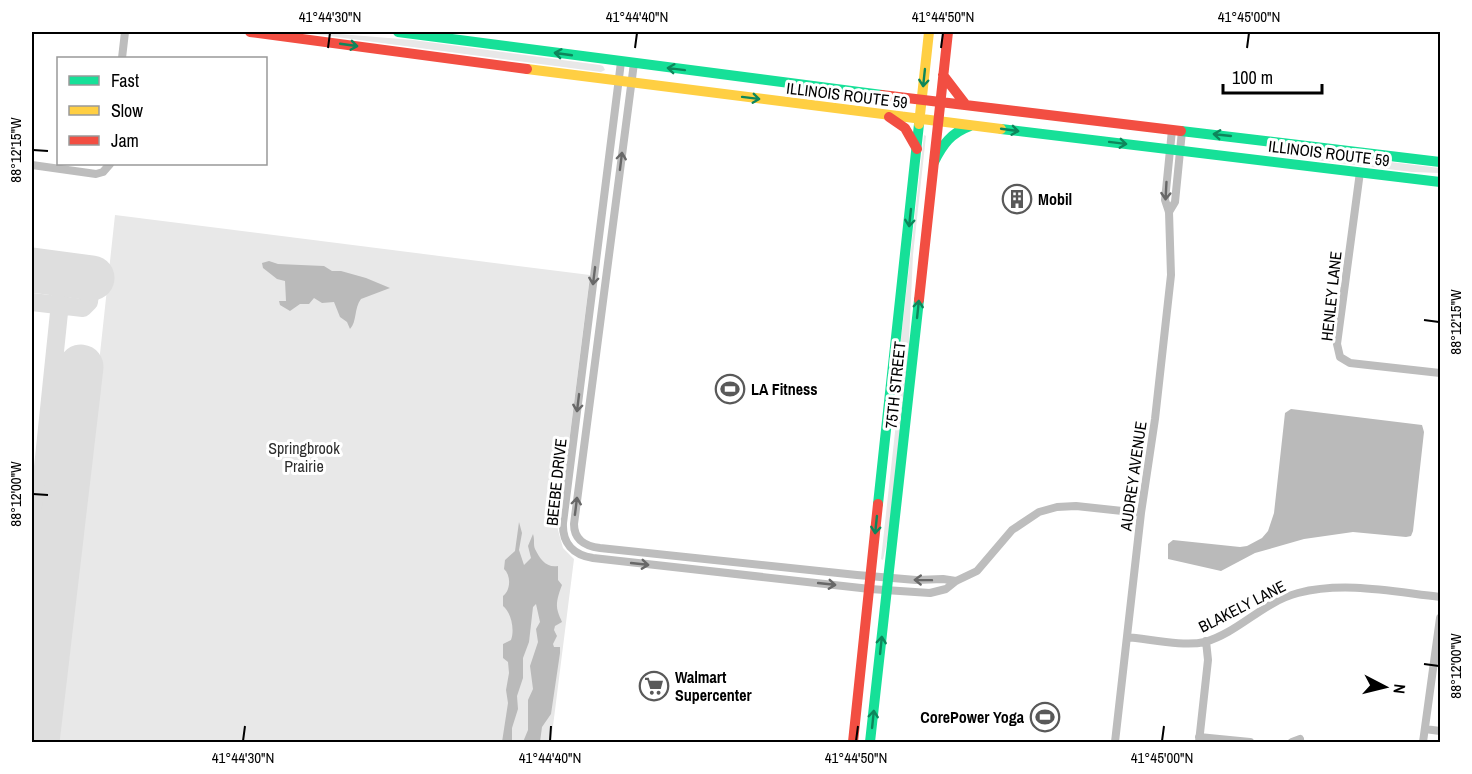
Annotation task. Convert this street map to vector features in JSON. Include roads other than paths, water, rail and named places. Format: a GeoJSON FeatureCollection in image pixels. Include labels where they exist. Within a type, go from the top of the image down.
{"type":"FeatureCollection","features":[{"type":"Feature","properties":{"kind":"main road","name":"ILLINOIS ROUTE 59"},"geometry":{"type":"LineString","coordinates":[[250,32],[972,126],[1440,182]]}},
{"type":"Feature","properties":{"kind":"main road","name":"ILLINOIS ROUTE 59"},"geometry":{"type":"LineString","coordinates":[[398,32],[940,102],[1440,162]]}},
{"type":"Feature","properties":{"kind":"main road","name":"75TH STREET"},"geometry":{"type":"LineString","coordinates":[[853,742],[929,32]]}},
{"type":"Feature","properties":{"kind":"main road","name":"75TH STREET"},"geometry":{"type":"LineString","coordinates":[[870,742],[948,32]]}},
{"type":"Feature","properties":{"kind":"main road"},"geometry":{"type":"LineString","coordinates":[[943,75],[966,105]]}},
{"type":"Feature","properties":{"kind":"main road"},"geometry":{"type":"LineString","coordinates":[[885,115],[905,128],[917,149]]}},
{"type":"Feature","properties":{"kind":"main road"},"geometry":{"type":"LineString","coordinates":[[934,162],[946,138],[972,126]]}},
{"type":"Feature","properties":{"kind":"street"},"geometry":{"type":"LineString","coordinates":[[122,57],[125,32]]}},
{"type":"Feature","properties":{"kind":"street","name":"BEEBE DRIVE"},"geometry":{"type":"LineString","coordinates":[[621,62],[563,523],[566,541],[576,552],[589,558],[887,591],[930,593],[946,589],[956,581],[977,571],[1012,530],[1039,512],[1057,507],[1076,506],[1141,513]]}},
{"type":"Feature","properties":{"kind":"street","name":"BEEBE DRIVE"},"geometry":{"type":"LineString","coordinates":[[634,63],[574,524],[577,537],[587,546],[600,548],[889,578],[956,581]]}},
{"type":"Feature","properties":{"kind":"street","name":"AUDREY AVENUE"},"geometry":{"type":"LineString","coordinates":[[1116,742],[1141,513],[1155,419],[1169,296],[1172,260],[1169,212],[1165,200],[1177,130]]}},
{"type":"Feature","properties":{"kind":"street"},"geometry":{"type":"LineString","coordinates":[[32,165],[92,174],[99,173],[108,167]]}},
{"type":"Feature","properties":{"kind":"street","name":"HENLEY LANE"},"geometry":{"type":"LineString","coordinates":[[1360,172],[1337,344],[1340,357],[1350,363],[1440,373]]}},
{"type":"Feature","properties":{"kind":"street","name":"BLAKELY LANE"},"geometry":{"type":"LineString","coordinates":[[1127,637],[1185,643],[1206,641],[1223,634],[1271,603],[1300,592],[1346,587],[1440,597]]}},
{"type":"Feature","properties":{"kind":"street"},"geometry":{"type":"LineString","coordinates":[[1423,742],[1440,618]]}},
{"type":"Feature","properties":{"kind":"street"},"geometry":{"type":"LineString","coordinates":[[1206,641],[1208,660],[1199,740],[1250,742]]}},
{"type":"Feature","properties":{"kind":"street"},"geometry":{"type":"LineString","coordinates":[[1425,729],[1440,731]]}},
{"type":"Feature","properties":{"kind":"place","name":"Mobil"},"geometry":{"type":"Point","coordinates":[1017,199]}},
{"type":"Feature","properties":{"kind":"place","name":"LA Fitness"},"geometry":{"type":"Point","coordinates":[730,389]}},
{"type":"Feature","properties":{"kind":"place","name":"Walmart Supercenter"},"geometry":{"type":"Point","coordinates":[654,686]}},
{"type":"Feature","properties":{"kind":"place","name":"CorePower Yoga"},"geometry":{"type":"Point","coordinates":[1045,717]}},
{"type":"Feature","properties":{"kind":"park label","name":"Springbrook Prairie"},"geometry":{"type":"Point","coordinates":[304,457]}}]}
